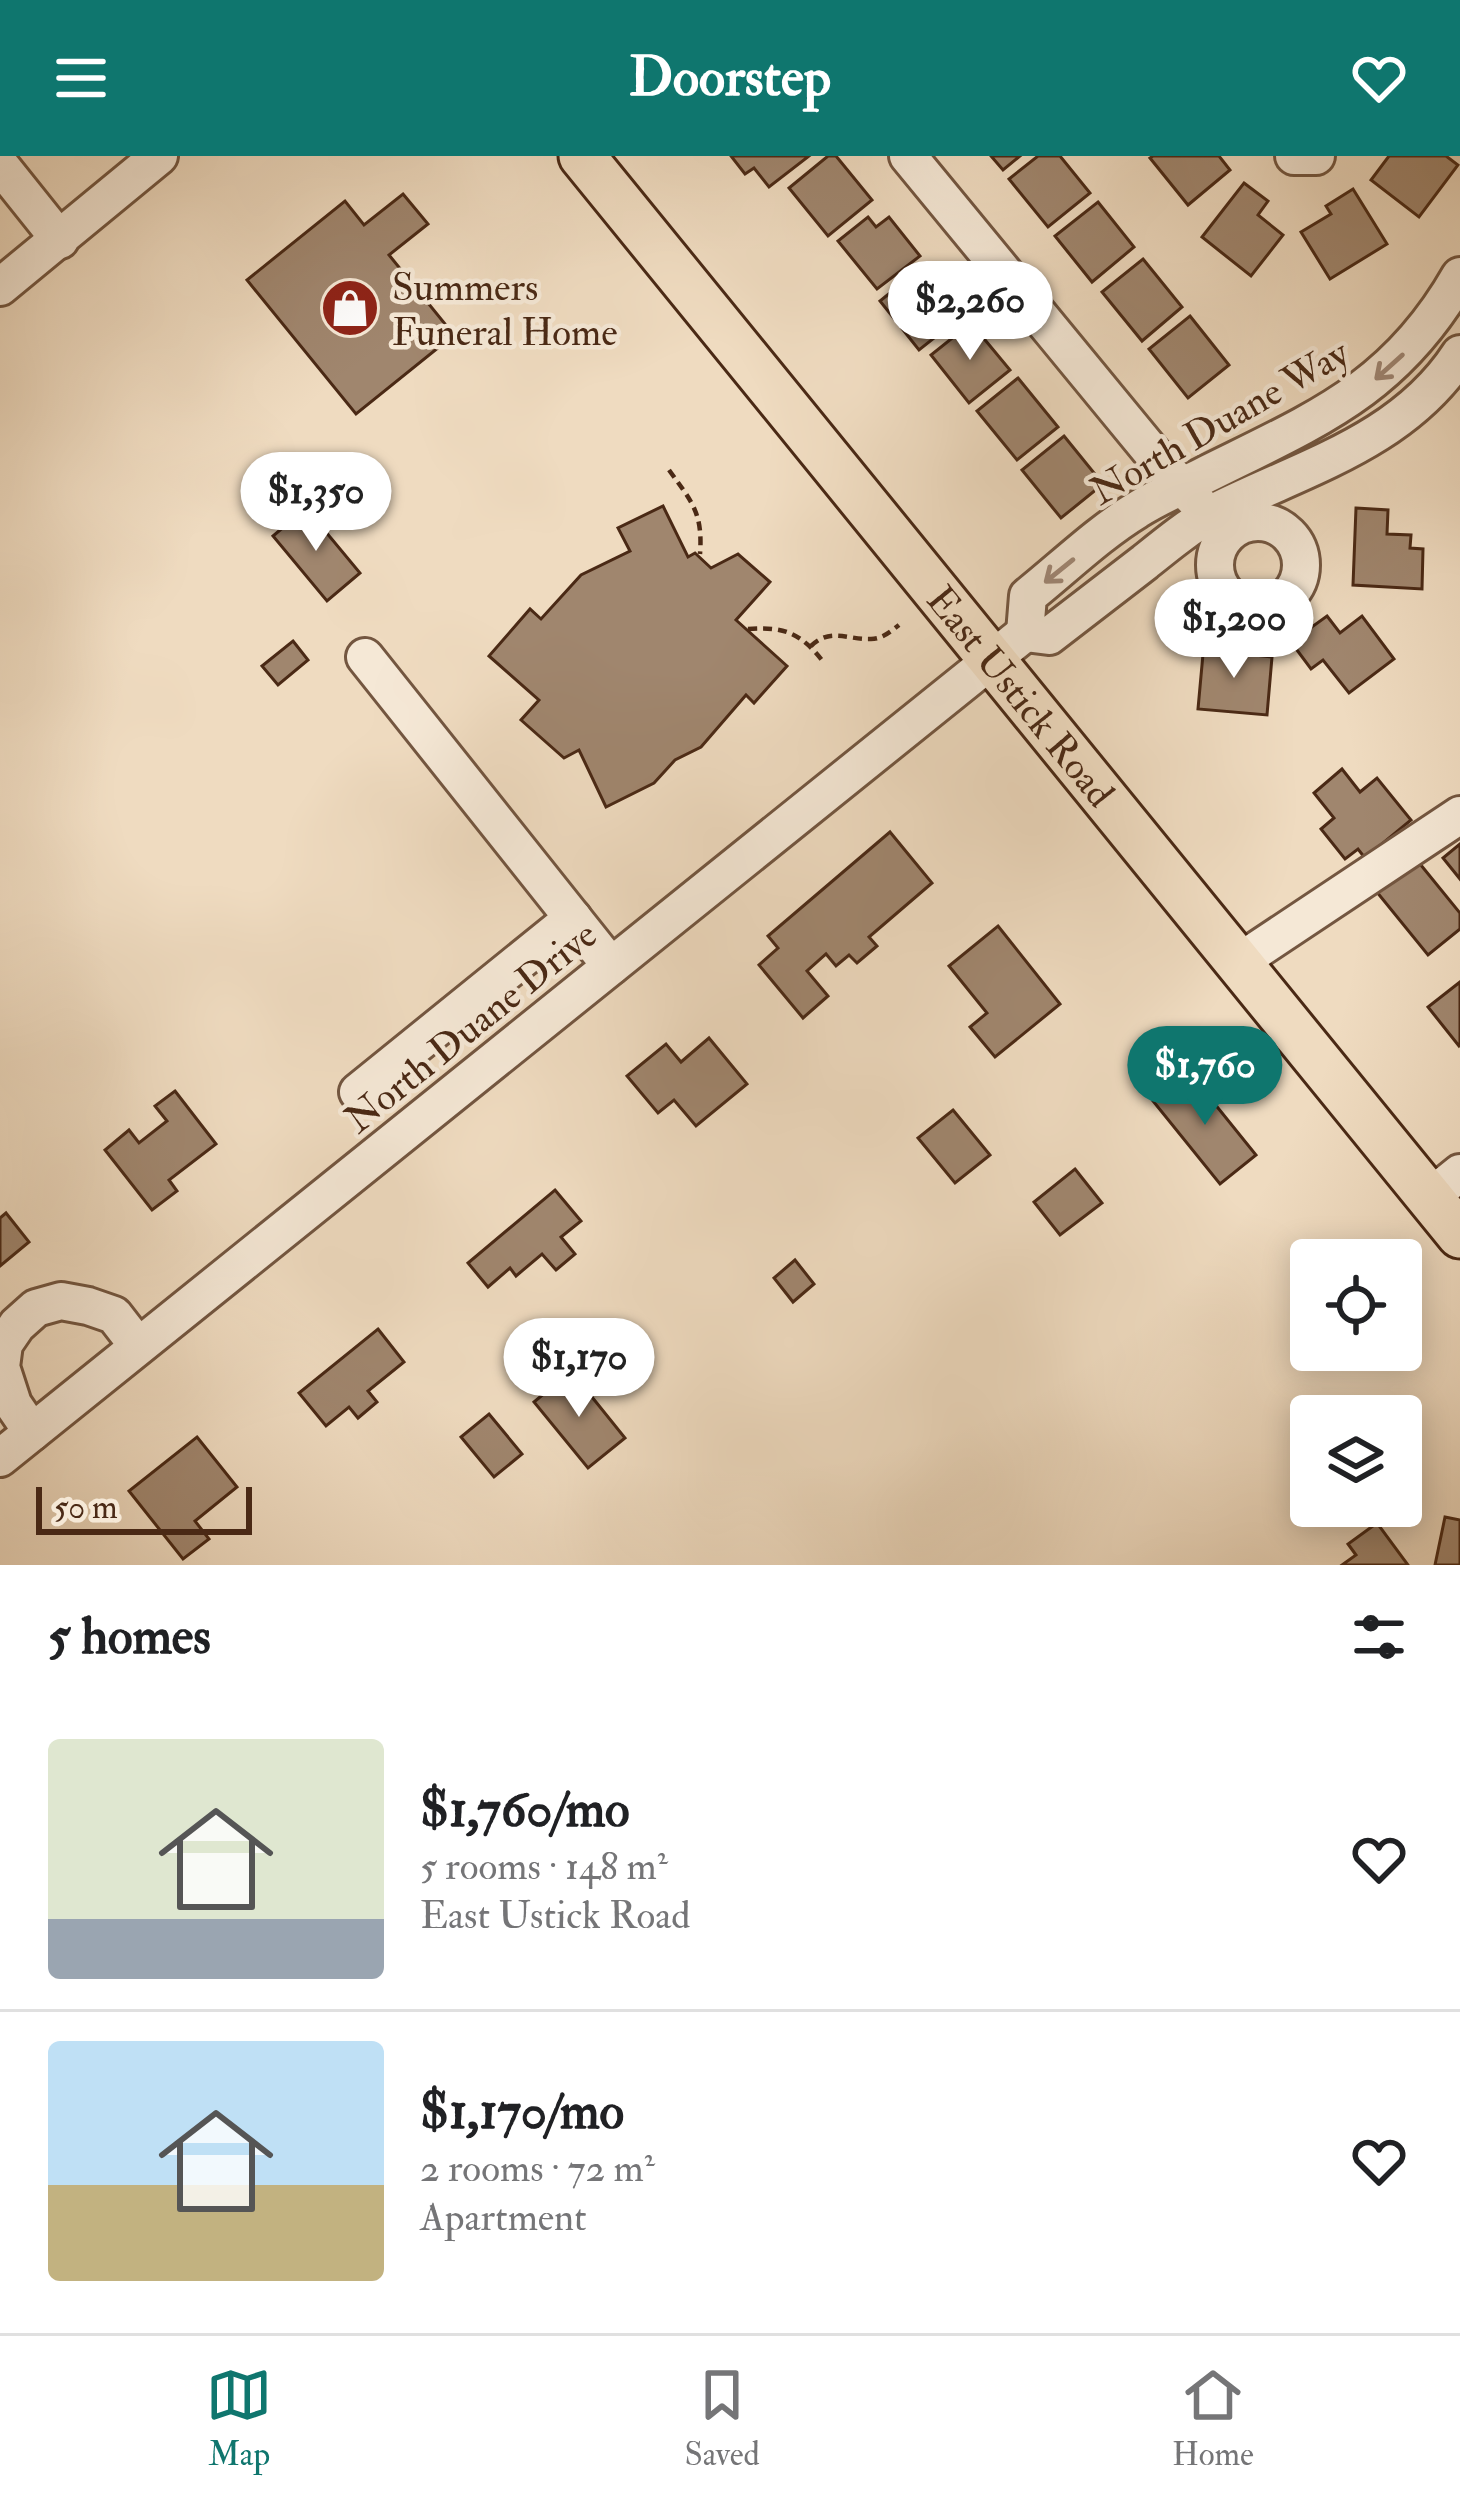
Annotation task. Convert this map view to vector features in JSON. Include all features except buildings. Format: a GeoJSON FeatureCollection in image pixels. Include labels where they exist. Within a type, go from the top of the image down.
{"type":"FeatureCollection","features":[{"type":"Feature","properties":{"kind":"main road","name":"East Ustick Road"},"geometry":{"type":"LineString","coordinates":[[582,156],[1008,646],[1239,962],[1445,1185],[1460,1235]]}},
{"type":"Feature","properties":{"kind":"street"},"geometry":{"type":"LineString","coordinates":[[0,287],[159,156]]}},
{"type":"Feature","properties":{"kind":"street"},"geometry":{"type":"LineString","coordinates":[[908,156],[1163,466],[1220,522]]}},
{"type":"Feature","properties":{"kind":"street"},"geometry":{"type":"LineString","coordinates":[[1294,156],[1316,156]]}},
{"type":"Feature","properties":{"kind":"street"},"geometry":{"type":"LineString","coordinates":[[0,165],[60,240]]}},
{"type":"Feature","properties":{"kind":"street","name":"North Duane Way"},"geometry":{"type":"LineString","coordinates":[[1008,646],[1028,596],[1136,510],[1347,401],[1387,371],[1420,336],[1460,276]]}},
{"type":"Feature","properties":{"kind":"street","name":"North Duane Way"},"geometry":{"type":"LineString","coordinates":[[1008,646],[1049,636],[1162,548],[1220,522],[1379,433],[1422,399],[1460,354]]}},
{"type":"Feature","properties":{"kind":"street","name":"North Duane Drive"},"geometry":{"type":"LineString","coordinates":[[0,1458],[1008,646]]}},
{"type":"Feature","properties":{"kind":"street"},"geometry":{"type":"LineString","coordinates":[[365,657],[611,966]]}},
{"type":"Feature","properties":{"kind":"street"},"geometry":{"type":"LineString","coordinates":[[1239,962],[1460,814]]}},
{"type":"Feature","properties":{"kind":"street"},"geometry":{"type":"LineString","coordinates":[[358,1092],[573,918]]}},
{"type":"Feature","properties":{"kind":"street"},"geometry":{"type":"LineString","coordinates":[[508,970],[546,1018]]}},
{"type":"Feature","properties":{"kind":"street"},"geometry":{"type":"LineString","coordinates":[[32,1432],[14,1404],[1,1367],[4,1344],[36,1308],[61,1301],[88,1306],[114,1316],[138,1346]]}},
{"type":"Feature","properties":{"kind":"path"},"geometry":{"type":"LineString","coordinates":[[669,470],[695,506],[702,526],[700,554]]}},
{"type":"Feature","properties":{"kind":"path"},"geometry":{"type":"LineString","coordinates":[[811,646],[833,634],[869,640],[899,626]]}},
{"type":"Feature","properties":{"kind":"path"},"geometry":{"type":"LineString","coordinates":[[748,629],[789,632],[811,646],[825,664]]}},
{"type":"Feature","properties":{"kind":"place","name":"Summers Funeral Home"},"geometry":{"type":"Point","coordinates":[350,308]}}]}
